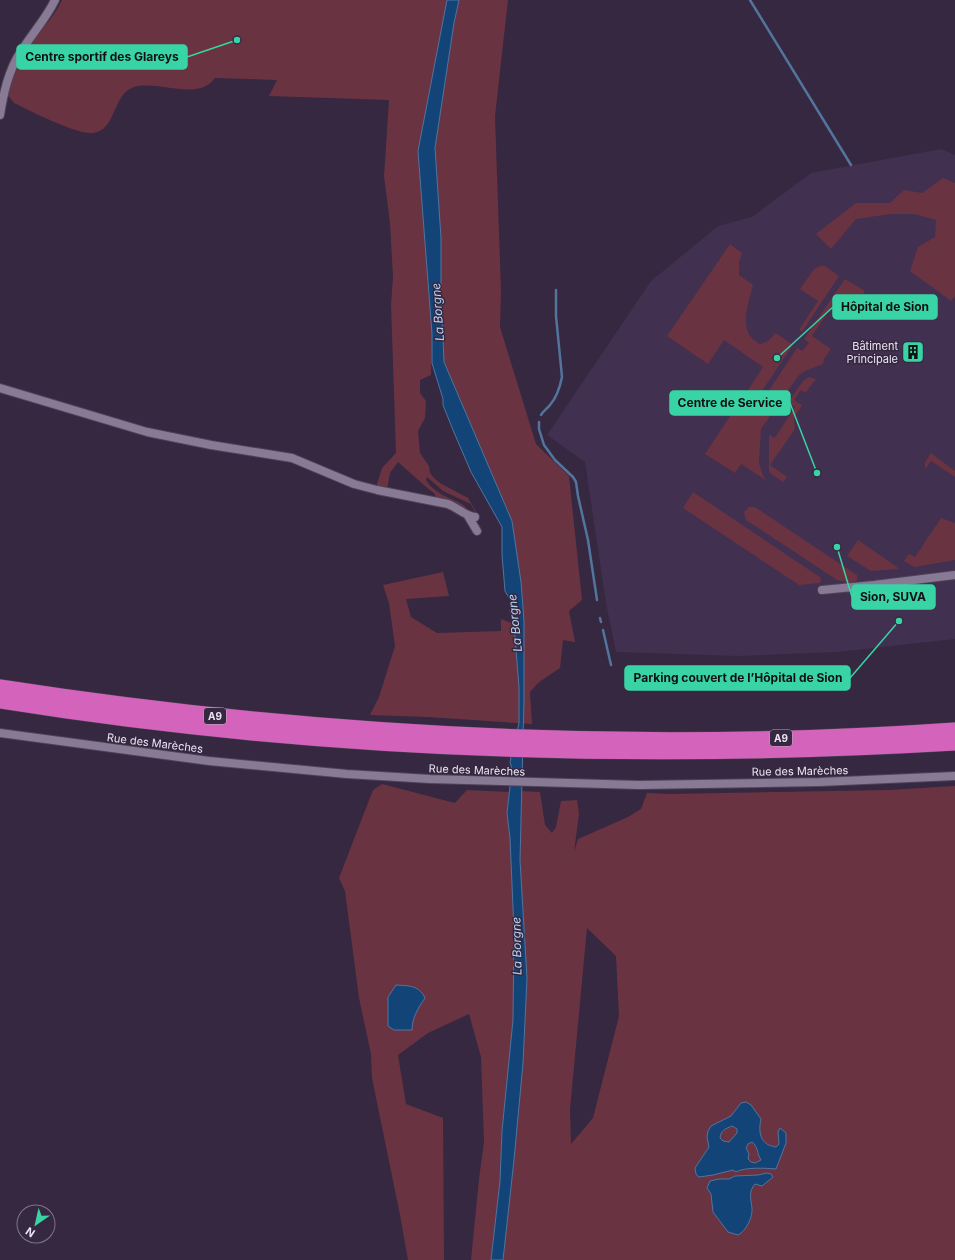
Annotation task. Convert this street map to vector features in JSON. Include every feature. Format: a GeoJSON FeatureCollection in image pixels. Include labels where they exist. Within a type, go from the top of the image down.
{"type":"FeatureCollection","features":[{"type":"Feature","properties":{"kind":"highway","name":"A9"},"geometry":{"type":"LineString","coordinates":[[0,687],[196,714],[328,726],[431,740]]}},
{"type":"Feature","properties":{"kind":"highway","name":"A9"},"geometry":{"type":"LineString","coordinates":[[0,700],[210,729],[344,741],[431,740],[767,752],[857,749],[955,743]]}},
{"type":"Feature","properties":{"kind":"highway","name":"A9"},"geometry":{"type":"LineString","coordinates":[[606,746],[923,732],[955,728]]}},
{"type":"Feature","properties":{"kind":"street"},"geometry":{"type":"LineString","coordinates":[[0,115],[10,71],[17,57],[42,22],[55,0]]}},
{"type":"Feature","properties":{"kind":"street"},"geometry":{"type":"LineString","coordinates":[[0,388],[147,432],[211,445],[292,458],[354,484],[448,504],[472,517],[477,531]]}},
{"type":"Feature","properties":{"kind":"street"},"geometry":{"type":"LineString","coordinates":[[822,590],[955,575]]}},
{"type":"Feature","properties":{"kind":"street","name":"Rue des Marèches"},"geometry":{"type":"LineString","coordinates":[[0,733],[143,753],[223,762],[347,774],[430,779],[639,785],[820,782],[955,776]]}},
{"type":"Feature","properties":{"kind":"shaded area"},"geometry":{"type":"Polygon","coordinates":[[[62,0],[447,0],[418,151],[432,334],[431,375],[420,380],[420,393],[426,401],[425,418],[418,431],[420,453],[429,466],[430,473],[440,483],[468,498],[478,515],[477,516],[471,504],[443,491],[427,477],[426,480],[433,488],[442,495],[463,505],[469,512],[436,500],[435,494],[398,462],[390,473],[387,490],[376,487],[382,468],[396,453],[391,305],[393,277],[390,223],[384,176],[389,100],[269,96],[277,80],[215,78],[208,85],[199,89],[188,90],[155,86],[134,87],[127,91],[122,97],[111,119],[101,130],[93,133],[86,133],[76,130],[54,122],[14,103],[7,94],[11,80],[21,59],[62,0]]]}},
{"type":"Feature","properties":{"kind":"shaded area"},"geometry":{"type":"Polygon","coordinates":[[[459,0],[508,0],[495,116],[501,290],[500,327],[536,444],[569,476],[582,600],[569,611],[575,642],[563,640],[560,668],[538,683],[530,692],[532,724],[428,717],[370,715],[379,697],[395,646],[389,603],[383,585],[443,572],[449,596],[406,599],[411,617],[437,633],[501,631],[501,619],[514,624],[524,621],[521,582],[512,521],[444,362],[441,295],[441,238],[435,148],[454,23],[459,0]]]}},
{"type":"Feature","properties":{"kind":"shaded area"},"geometry":{"type":"Polygon","coordinates":[[[941,149],[955,155],[955,639],[838,652],[738,656],[616,652],[606,603],[585,462],[547,435],[651,281],[718,226],[752,217],[811,173],[941,149]]]}},
{"type":"Feature","properties":{"kind":"shaded area"},"geometry":{"type":"Polygon","coordinates":[[[943,178],[955,183],[955,296],[951,301],[910,271],[918,247],[935,237],[936,220],[914,214],[891,214],[856,219],[831,249],[816,234],[856,203],[890,203],[904,190],[922,193],[943,178]]]}},
{"type":"Feature","properties":{"kind":"shaded area"},"geometry":{"type":"Polygon","coordinates":[[[730,244],[742,253],[739,262],[739,275],[753,285],[746,318],[748,333],[760,344],[768,341],[776,333],[793,345],[756,400],[746,393],[763,367],[724,340],[708,364],[667,336],[730,244]]]}},
{"type":"Feature","properties":{"kind":"shaded area"},"geometry":{"type":"Polygon","coordinates":[[[825,266],[839,276],[802,332],[799,330],[818,301],[800,289],[814,269],[825,266]]]}},
{"type":"Feature","properties":{"kind":"shaded area"},"geometry":{"type":"Polygon","coordinates":[[[845,279],[865,291],[856,306],[851,305],[849,308],[836,300],[812,336],[831,349],[824,359],[823,364],[799,375],[761,429],[759,463],[763,476],[767,481],[741,464],[735,473],[705,454],[742,398],[758,407],[797,348],[802,351],[809,343],[804,339],[845,279]]]}},
{"type":"Feature","properties":{"kind":"shaded area"},"geometry":{"type":"Polygon","coordinates":[[[809,377],[816,379],[805,393],[801,390],[794,400],[802,405],[794,418],[795,429],[770,465],[787,477],[783,482],[770,473],[769,470],[769,436],[770,435],[774,438],[776,436],[795,407],[788,402],[804,380],[809,377]]]}},
{"type":"Feature","properties":{"kind":"shaded area"},"geometry":{"type":"Polygon","coordinates":[[[931,453],[955,471],[955,477],[931,461],[925,469],[925,462],[931,453]]]}},
{"type":"Feature","properties":{"kind":"shaded area"},"geometry":{"type":"Polygon","coordinates":[[[693,492],[820,577],[820,583],[799,585],[683,508],[693,492]]]}},
{"type":"Feature","properties":{"kind":"shaded area"},"geometry":{"type":"Polygon","coordinates":[[[749,507],[755,507],[857,575],[857,580],[850,582],[837,580],[746,520],[744,512],[749,507]]]}},
{"type":"Feature","properties":{"kind":"shaded area"},"geometry":{"type":"Polygon","coordinates":[[[941,518],[955,523],[955,560],[914,567],[904,561],[909,554],[915,557],[941,518]]]}},
{"type":"Feature","properties":{"kind":"shaded area"},"geometry":{"type":"Polygon","coordinates":[[[858,540],[898,569],[871,571],[847,556],[858,540]]]}},
{"type":"Feature","properties":{"kind":"shaded area"},"geometry":{"type":"Polygon","coordinates":[[[382,784],[455,803],[467,790],[509,792],[507,813],[510,838],[514,931],[513,1020],[502,1131],[500,1181],[491,1260],[471,1260],[484,1142],[481,1057],[469,1014],[428,1033],[398,1055],[406,1104],[443,1118],[444,1260],[408,1260],[372,1078],[371,1054],[359,998],[345,891],[339,878],[373,790],[382,784]]]}},
{"type":"Feature","properties":{"kind":"shaded area"},"geometry":{"type":"Polygon","coordinates":[[[955,786],[955,1260],[503,1260],[523,1063],[527,978],[520,860],[521,791],[540,792],[545,825],[552,833],[556,827],[561,801],[577,800],[579,814],[574,852],[578,839],[628,817],[641,809],[647,793],[670,794],[889,790],[955,786]],[[587,928],[570,1109],[571,1144],[593,1118],[619,1016],[616,956],[587,928]]]}},
{"type":"Feature","properties":{"kind":"water","name":"La Borgne"},"geometry":{"type":"Polygon","coordinates":[[[447,0],[459,0],[454,23],[435,148],[441,238],[441,295],[444,362],[512,521],[521,582],[524,621],[524,700],[520,860],[527,978],[523,1063],[503,1260],[491,1260],[500,1181],[502,1131],[513,1020],[514,931],[510,838],[507,813],[512,769],[510,762],[519,723],[519,687],[514,624],[510,611],[512,603],[505,591],[502,555],[502,527],[471,472],[453,430],[443,405],[443,399],[432,363],[432,334],[418,151],[447,0]]]}},
{"type":"Feature","properties":{"kind":"water"},"geometry":{"type":"Polygon","coordinates":[[[396,985],[417,988],[425,998],[416,1013],[412,1030],[394,1030],[388,1026],[388,997],[396,985]]]}},
{"type":"Feature","properties":{"kind":"water"},"geometry":{"type":"Polygon","coordinates":[[[746,1102],[751,1105],[761,1119],[760,1133],[766,1144],[776,1147],[779,1144],[778,1132],[780,1128],[786,1133],[786,1143],[776,1169],[761,1168],[740,1170],[736,1172],[733,1170],[699,1177],[696,1174],[695,1168],[709,1147],[707,1137],[708,1131],[711,1126],[731,1116],[741,1103],[746,1102]],[[732,1126],[722,1131],[720,1138],[723,1141],[729,1142],[737,1133],[737,1129],[732,1126]],[[752,1142],[748,1144],[746,1148],[749,1154],[748,1159],[755,1163],[761,1160],[752,1142]]]}},
{"type":"Feature","properties":{"kind":"water"},"geometry":{"type":"Polygon","coordinates":[[[767,1173],[771,1174],[773,1177],[762,1186],[755,1184],[751,1190],[750,1196],[752,1212],[746,1227],[738,1235],[728,1232],[713,1212],[711,1194],[707,1188],[710,1181],[729,1179],[735,1176],[767,1173]]]}},
{"type":"Feature","properties":{"kind":"waterway"},"geometry":{"type":"LineString","coordinates":[[750,0],[851,165]]}},
{"type":"Feature","properties":{"kind":"waterway"},"geometry":{"type":"LineString","coordinates":[[541,415],[555,399],[562,377],[556,316],[556,290]]}},
{"type":"Feature","properties":{"kind":"waterway"},"geometry":{"type":"LineString","coordinates":[[539,422],[539,429],[544,445],[555,460],[573,477],[576,482],[588,540],[597,600]]}},
{"type":"Feature","properties":{"kind":"waterway"},"geometry":{"type":"LineString","coordinates":[[600,618],[601,622]]}},
{"type":"Feature","properties":{"kind":"waterway"},"geometry":{"type":"LineString","coordinates":[[603,630],[611,665]]}},
{"type":"Feature","properties":{"kind":"place","name":"Centre sportif des Glareys"},"geometry":{"type":"Point","coordinates":[237,40]}},
{"type":"Feature","properties":{"kind":"place","name":"Bâtiment Principale"},"geometry":{"type":"Point","coordinates":[913,352]}},
{"type":"Feature","properties":{"kind":"place","name":"Hôpital de Sion"},"geometry":{"type":"Point","coordinates":[777,358]}},
{"type":"Feature","properties":{"kind":"place","name":"Centre de Service"},"geometry":{"type":"Point","coordinates":[817,473]}},
{"type":"Feature","properties":{"kind":"place","name":"Sion, SUVA"},"geometry":{"type":"Point","coordinates":[837,547]}},
{"type":"Feature","properties":{"kind":"place","name":"Parking couvert de l’Hôpital de Sion"},"geometry":{"type":"Point","coordinates":[899,621]}}]}
